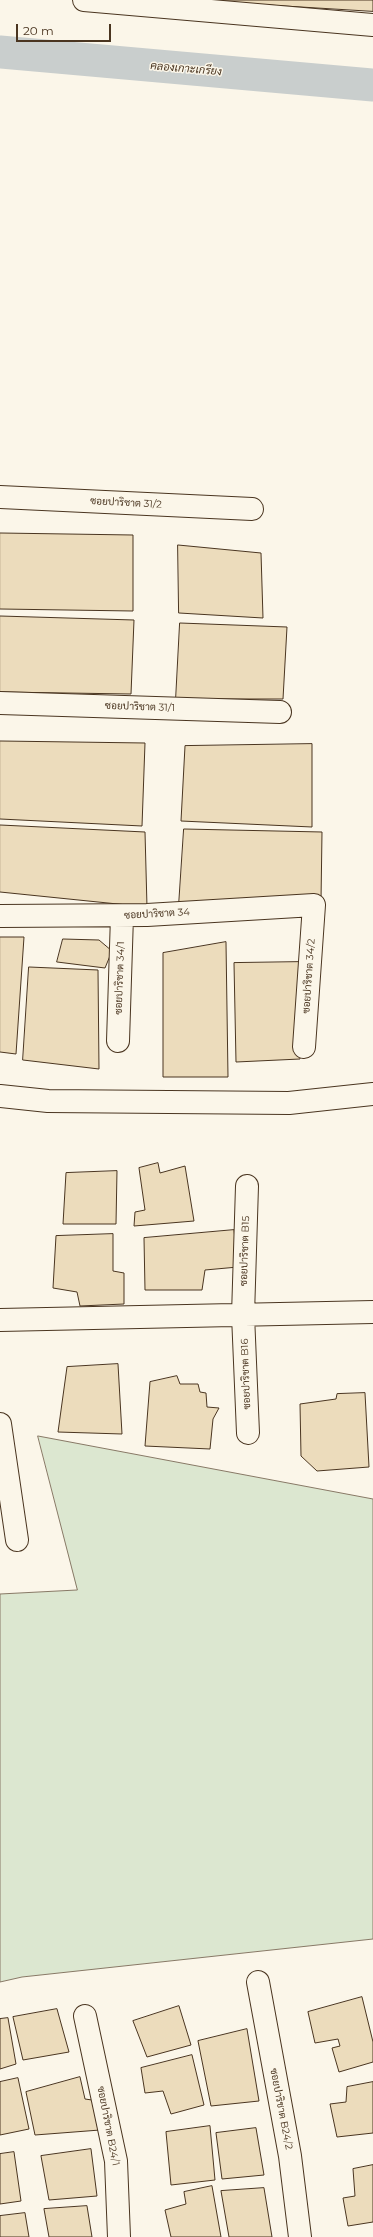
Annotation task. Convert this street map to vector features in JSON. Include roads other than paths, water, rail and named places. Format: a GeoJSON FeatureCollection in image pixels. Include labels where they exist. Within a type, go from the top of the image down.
{"type":"FeatureCollection","features":[{"type":"Feature","properties":{"kind":"street"},"geometry":{"type":"LineString","coordinates":[[84,0],[373,25]]}},
{"type":"Feature","properties":{"kind":"street","name":"ซอยปาริชาต 31/2"},"geometry":{"type":"LineString","coordinates":[[0,498],[252,509]]}},
{"type":"Feature","properties":{"kind":"street","name":"ซอยปาริชาต 31/1"},"geometry":{"type":"LineString","coordinates":[[0,703],[280,712]]}},
{"type":"Feature","properties":{"kind":"street","name":"ซอยปาริชาต 34"},"geometry":{"type":"LineString","coordinates":[[0,916],[122,916],[314,905]]}},
{"type":"Feature","properties":{"kind":"street","name":"ซอยปาริชาต 34/2"},"geometry":{"type":"LineString","coordinates":[[304,1047],[314,905]]}},
{"type":"Feature","properties":{"kind":"street","name":"ซอยปาริชาต 34/1"},"geometry":{"type":"LineString","coordinates":[[118,1041],[122,916]]}},
{"type":"Feature","properties":{"kind":"street"},"geometry":{"type":"LineString","coordinates":[[0,1096],[48,1101],[289,1103],[373,1094]]}},
{"type":"Feature","properties":{"kind":"street","name":"ซอยปาริชาต B15"},"geometry":{"type":"LineString","coordinates":[[243,1315],[247,1186]]}},
{"type":"Feature","properties":{"kind":"street"},"geometry":{"type":"LineString","coordinates":[[0,1320],[373,1312]]}},
{"type":"Feature","properties":{"kind":"street","name":"ซอยปาริชาต B16"},"geometry":{"type":"LineString","coordinates":[[243,1315],[248,1433]]}},
{"type":"Feature","properties":{"kind":"street"},"geometry":{"type":"LineString","coordinates":[[0,1424],[17,1540]]}},
{"type":"Feature","properties":{"kind":"street","name":"ซอยปาริชาต B24/2"},"geometry":{"type":"LineString","coordinates":[[258,1982],[290,2156],[300,2237]]}},
{"type":"Feature","properties":{"kind":"street","name":"ซอยปาริชาต B24/1"},"geometry":{"type":"LineString","coordinates":[[85,2016],[116,2161],[119,2237]]}},
{"type":"Feature","properties":{"kind":"waterway","name":"คลองเกาะเกรียง"},"geometry":{"type":"LineString","coordinates":[[0,52],[373,85]]}}]}
